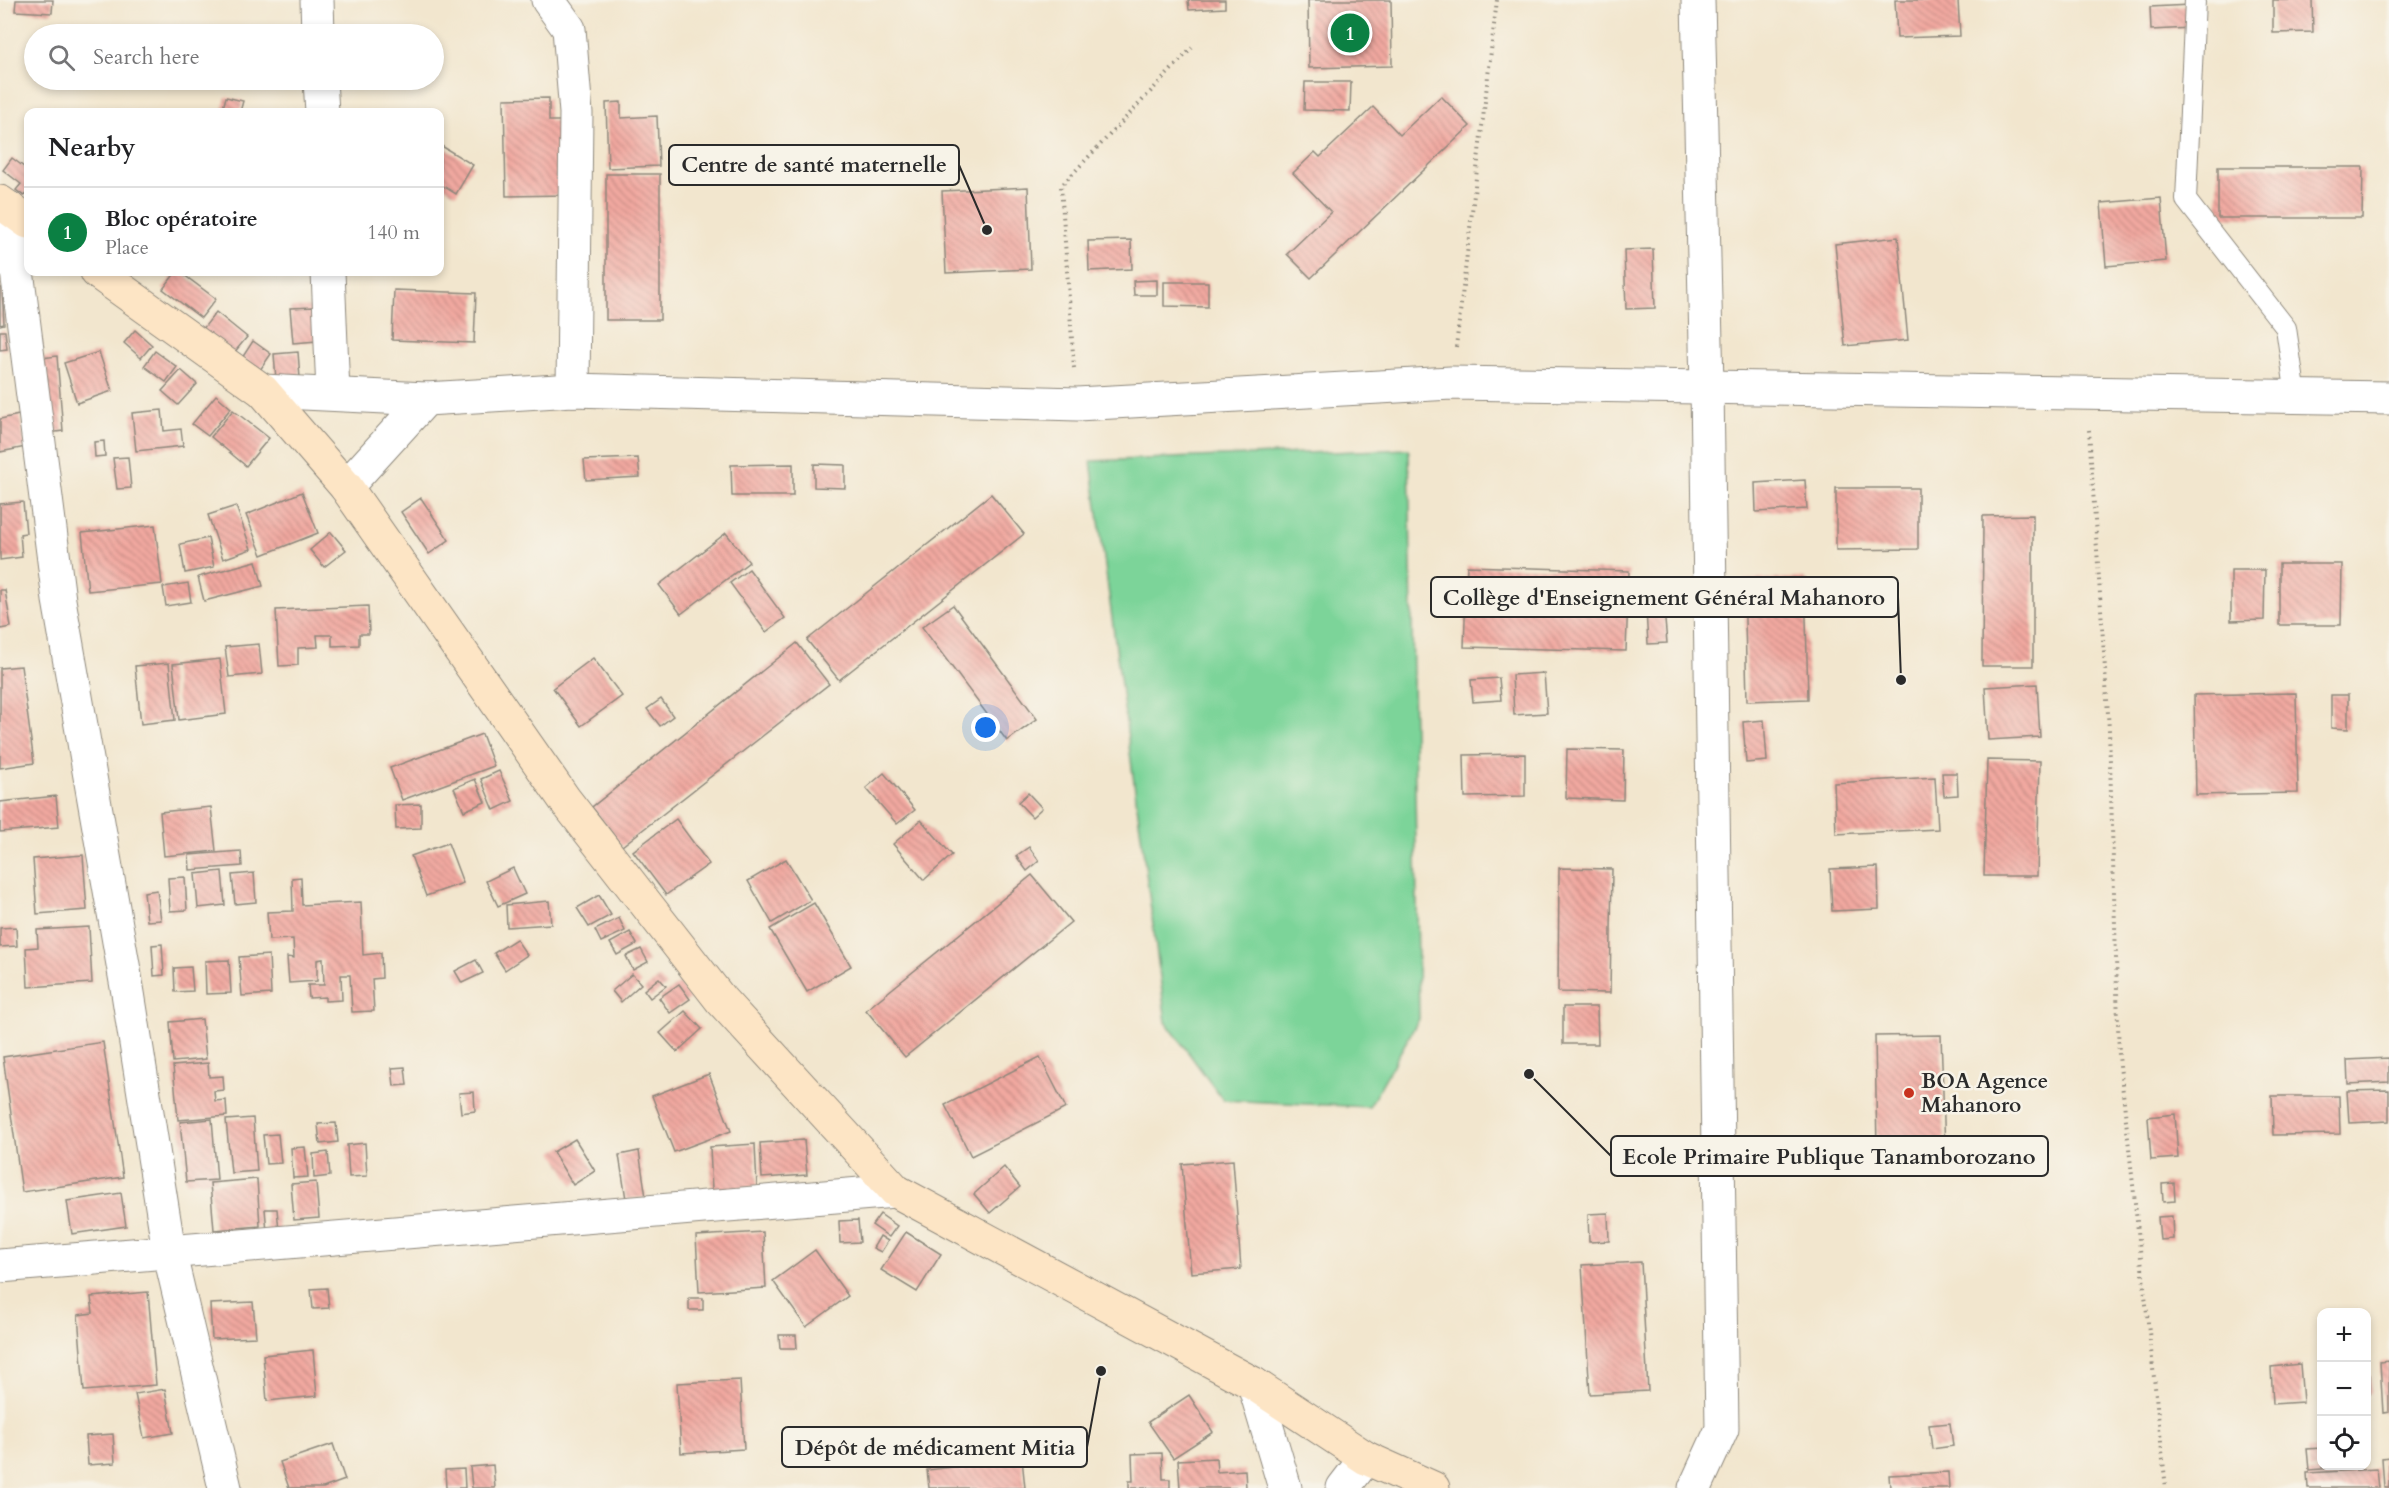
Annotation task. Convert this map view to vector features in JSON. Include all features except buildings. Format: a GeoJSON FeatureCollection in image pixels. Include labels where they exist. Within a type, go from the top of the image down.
{"type":"FeatureCollection","features":[{"type":"Feature","properties":{"kind":"street"},"geometry":{"type":"LineString","coordinates":[[317,0],[318,24]]}},
{"type":"Feature","properties":{"kind":"street"},"geometry":{"type":"LineString","coordinates":[[548,0],[569,29],[576,113],[573,390]]}},
{"type":"Feature","properties":{"kind":"street"},"geometry":{"type":"LineString","coordinates":[[1695,1488],[1722,1430],[1707,387],[1698,0]]}},
{"type":"Feature","properties":{"kind":"street"},"geometry":{"type":"LineString","coordinates":[[321,90],[322,108]]}},
{"type":"Feature","properties":{"kind":"street"},"geometry":{"type":"LineString","coordinates":[[12,211],[59,600],[128,993],[169,1251],[225,1488]]}},
{"type":"Feature","properties":{"kind":"street"},"geometry":{"type":"LineString","coordinates":[[103,276],[263,391],[346,487],[565,800],[721,1000],[897,1191],[1254,1384],[1366,1458],[1433,1488]]}},
{"type":"Feature","properties":{"kind":"street"},"geometry":{"type":"LineString","coordinates":[[328,276],[333,393]]}},
{"type":"Feature","properties":{"kind":"street"},"geometry":{"type":"LineString","coordinates":[[263,391],[426,399],[573,390],[1077,404],[1451,383],[2389,398]]}},
{"type":"Feature","properties":{"kind":"street"},"geometry":{"type":"LineString","coordinates":[[346,487],[426,399]]}},
{"type":"Feature","properties":{"kind":"street"},"geometry":{"type":"LineString","coordinates":[[0,1266],[897,1191]]}},
{"type":"Feature","properties":{"kind":"street"},"geometry":{"type":"LineString","coordinates":[[1254,1384],[1285,1488]]}},
{"type":"Feature","properties":{"kind":"street"},"geometry":{"type":"LineString","coordinates":[[1343,1488],[1366,1458]]}},
{"type":"Feature","properties":{"kind":"lane"},"geometry":{"type":"LineString","coordinates":[[2195,0],[2186,200],[2286,328],[2296,396]]}},
{"type":"Feature","properties":{"kind":"path"},"geometry":{"type":"LineString","coordinates":[[1451,383],[1497,0]]}},
{"type":"Feature","properties":{"kind":"path"},"geometry":{"type":"LineString","coordinates":[[1077,404],[1061,186],[1192,48]]}},
{"type":"Feature","properties":{"kind":"path"},"geometry":{"type":"LineString","coordinates":[[2086,393],[2109,729],[2120,1056],[2166,1488]]}},
{"type":"Feature","properties":{"kind":"green space"},"geometry":{"type":"Polygon","coordinates":[[[1409,449],[1419,1019],[1369,1107],[1223,1100],[1166,1022],[1091,461],[1409,449]]]}},
{"type":"Feature","properties":{"kind":"place","name":"Bloc opératoire"},"geometry":{"type":"Point","coordinates":[1350,33]}},
{"type":"Feature","properties":{"kind":"place","name":"Centre de santé maternelle"},"geometry":{"type":"Point","coordinates":[987,230]}},
{"type":"Feature","properties":{"kind":"place","name":"Collège d'Enseignement Général Mahanoro"},"geometry":{"type":"Point","coordinates":[1901,680]}},
{"type":"Feature","properties":{"kind":"place","name":"Ecole Primaire Publique Tanamborozano"},"geometry":{"type":"Point","coordinates":[1529,1074]}},
{"type":"Feature","properties":{"kind":"place","name":"BOA Agence Mahanoro"},"geometry":{"type":"Point","coordinates":[1909,1093]}},
{"type":"Feature","properties":{"kind":"place","name":"Dépôt de médicament Mitia"},"geometry":{"type":"Point","coordinates":[1101,1371]}}]}
